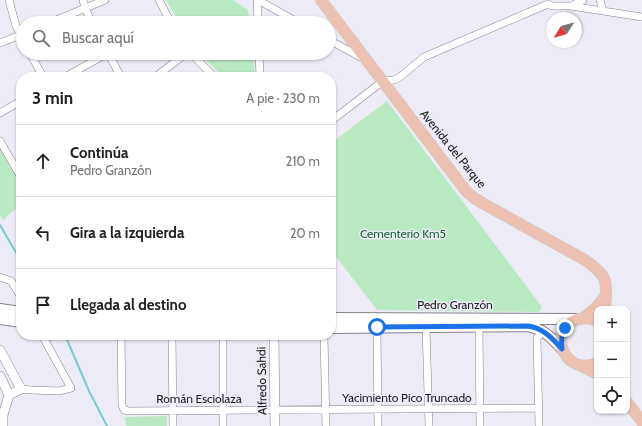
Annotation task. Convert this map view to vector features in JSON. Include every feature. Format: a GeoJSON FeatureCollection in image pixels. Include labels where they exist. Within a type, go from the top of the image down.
{"type":"FeatureCollection","features":[{"type":"Feature","properties":{"kind":"main road","name":"Avenida del Parque"},"geometry":{"type":"LineString","coordinates":[[321,0],[333,16]]}},
{"type":"Feature","properties":{"kind":"main road","name":"Avenida del Parque"},"geometry":{"type":"LineString","coordinates":[[336,19],[466,191],[484,204],[594,266],[604,276],[606,295],[605,306]]}},
{"type":"Feature","properties":{"kind":"main road"},"geometry":{"type":"LineString","coordinates":[[594,372],[569,360],[562,349],[561,340],[563,332],[571,322],[581,318],[596,308],[606,295]]}},
{"type":"Feature","properties":{"kind":"main road"},"geometry":{"type":"LineString","coordinates":[[0,309],[16,311]]}},
{"type":"Feature","properties":{"kind":"main road","name":"Pedro Granzón"},"geometry":{"type":"LineString","coordinates":[[336,318],[581,318]]}},
{"type":"Feature","properties":{"kind":"main road"},"geometry":{"type":"LineString","coordinates":[[581,318],[594,320]]}},
{"type":"Feature","properties":{"kind":"main road"},"geometry":{"type":"LineString","coordinates":[[0,319],[16,321]]}},
{"type":"Feature","properties":{"kind":"main road","name":"Pedro Granzón"},"geometry":{"type":"LineString","coordinates":[[336,328],[528,326],[535,327],[548,334],[562,349]]}},
{"type":"Feature","properties":{"kind":"main road"},"geometry":{"type":"LineString","coordinates":[[577,364],[589,366],[594,364]]}},
{"type":"Feature","properties":{"kind":"main road"},"geometry":{"type":"LineString","coordinates":[[630,406],[642,422]]}},
{"type":"Feature","properties":{"kind":"street"},"geometry":{"type":"LineString","coordinates":[[9,0],[16,26]]}},
{"type":"Feature","properties":{"kind":"street"},"geometry":{"type":"LineString","coordinates":[[83,0],[89,16]]}},
{"type":"Feature","properties":{"kind":"street"},"geometry":{"type":"LineString","coordinates":[[66,16],[105,0]]}},
{"type":"Feature","properties":{"kind":"street"},"geometry":{"type":"LineString","coordinates":[[159,0],[167,16]]}},
{"type":"Feature","properties":{"kind":"street"},"geometry":{"type":"LineString","coordinates":[[257,0],[258,16]]}},
{"type":"Feature","properties":{"kind":"street"},"geometry":{"type":"LineString","coordinates":[[257,0],[286,16]]}},
{"type":"Feature","properties":{"kind":"street"},"geometry":{"type":"LineString","coordinates":[[571,6],[583,0]]}},
{"type":"Feature","properties":{"kind":"street"},"geometry":{"type":"LineString","coordinates":[[600,0],[603,11]]}},
{"type":"Feature","properties":{"kind":"street"},"geometry":{"type":"LineString","coordinates":[[336,117],[383,81],[394,80],[400,77],[424,57],[545,2],[552,6],[571,6],[642,17]]}},
{"type":"Feature","properties":{"kind":"street"},"geometry":{"type":"LineString","coordinates":[[0,42],[16,38]]}},
{"type":"Feature","properties":{"kind":"street"},"geometry":{"type":"LineString","coordinates":[[336,44],[368,61]]}},
{"type":"Feature","properties":{"kind":"street"},"geometry":{"type":"LineString","coordinates":[[34,60],[40,72]]}},
{"type":"Feature","properties":{"kind":"street"},"geometry":{"type":"LineString","coordinates":[[74,72],[95,60]]}},
{"type":"Feature","properties":{"kind":"street"},"geometry":{"type":"LineString","coordinates":[[112,60],[118,72]]}},
{"type":"Feature","properties":{"kind":"street"},"geometry":{"type":"LineString","coordinates":[[162,72],[178,60]]}},
{"type":"Feature","properties":{"kind":"street"},"geometry":{"type":"LineString","coordinates":[[197,60],[208,72]]}},
{"type":"Feature","properties":{"kind":"street"},"geometry":{"type":"LineString","coordinates":[[259,60],[260,72]]}},
{"type":"Feature","properties":{"kind":"street"},"geometry":{"type":"LineString","coordinates":[[0,113],[16,104]]}},
{"type":"Feature","properties":{"kind":"street"},"geometry":{"type":"LineString","coordinates":[[0,141],[16,168]]}},
{"type":"Feature","properties":{"kind":"street"},"geometry":{"type":"LineString","coordinates":[[0,277],[11,281],[16,289]]}},
{"type":"Feature","properties":{"kind":"street"},"geometry":{"type":"LineString","coordinates":[[479,326],[480,426]]}},
{"type":"Feature","properties":{"kind":"street"},"geometry":{"type":"LineString","coordinates":[[377,327],[378,426]]}},
{"type":"Feature","properties":{"kind":"street"},"geometry":{"type":"LineString","coordinates":[[426,327],[428,426]]}},
{"type":"Feature","properties":{"kind":"street"},"geometry":{"type":"LineString","coordinates":[[539,426],[540,408],[537,338],[543,331]]}},
{"type":"Feature","properties":{"kind":"street"},"geometry":{"type":"LineString","coordinates":[[3,426],[2,415],[9,395],[21,388],[59,391],[71,388],[45,340]]}},
{"type":"Feature","properties":{"kind":"street","name":"Román Esciolaza"},"geometry":{"type":"LineString","coordinates":[[121,340],[122,405],[124,410],[275,410]]}},
{"type":"Feature","properties":{"kind":"street"},"geometry":{"type":"LineString","coordinates":[[172,340],[173,426]]}},
{"type":"Feature","properties":{"kind":"street"},"geometry":{"type":"LineString","coordinates":[[223,340],[223,426]]}},
{"type":"Feature","properties":{"kind":"street","name":"Alfredo Sahdi"},"geometry":{"type":"LineString","coordinates":[[274,340],[275,426]]}},
{"type":"Feature","properties":{"kind":"street"},"geometry":{"type":"LineString","coordinates":[[324,340],[326,426]]}},
{"type":"Feature","properties":{"kind":"street"},"geometry":{"type":"LineString","coordinates":[[0,350],[21,388]]}},
{"type":"Feature","properties":{"kind":"street"},"geometry":{"type":"LineString","coordinates":[[0,376],[9,395]]}},
{"type":"Feature","properties":{"kind":"street","name":"Yacimiento Pico Truncado"},"geometry":{"type":"LineString","coordinates":[[275,410],[540,408]]}},
{"type":"Feature","properties":{"kind":"green space"},"geometry":{"type":"Polygon","coordinates":[[[166,0],[233,0],[248,10],[249,16],[176,16],[166,0]]]}},
{"type":"Feature","properties":{"kind":"green space"},"geometry":{"type":"Polygon","coordinates":[[[206,60],[254,60],[255,72],[218,72],[206,60]]]}},
{"type":"Feature","properties":{"kind":"green space","name":"Cementerio Km5"},"geometry":{"type":"Polygon","coordinates":[[[387,101],[542,307],[539,312],[377,310],[336,257],[336,139],[387,101]]]}},
{"type":"Feature","properties":{"kind":"green space"},"geometry":{"type":"Polygon","coordinates":[[[0,144],[16,171],[16,208],[3,220],[0,215],[0,144]]]}},
{"type":"Feature","properties":{"kind":"green space"},"geometry":{"type":"Polygon","coordinates":[[[167,416],[167,426],[126,426],[125,417],[167,416]]]}},
{"type":"Feature","properties":{"kind":"waterway"},"geometry":{"type":"LineString","coordinates":[[0,225],[16,252]]}},
{"type":"Feature","properties":{"kind":"waterway"},"geometry":{"type":"LineString","coordinates":[[67,340],[89,391],[107,426]]}},
{"type":"Feature","properties":{"kind":"route"},"geometry":{"type":"LineString","coordinates":[[377,327],[528,326],[535,327],[548,334],[562,349],[561,340],[565,328]]}}]}
